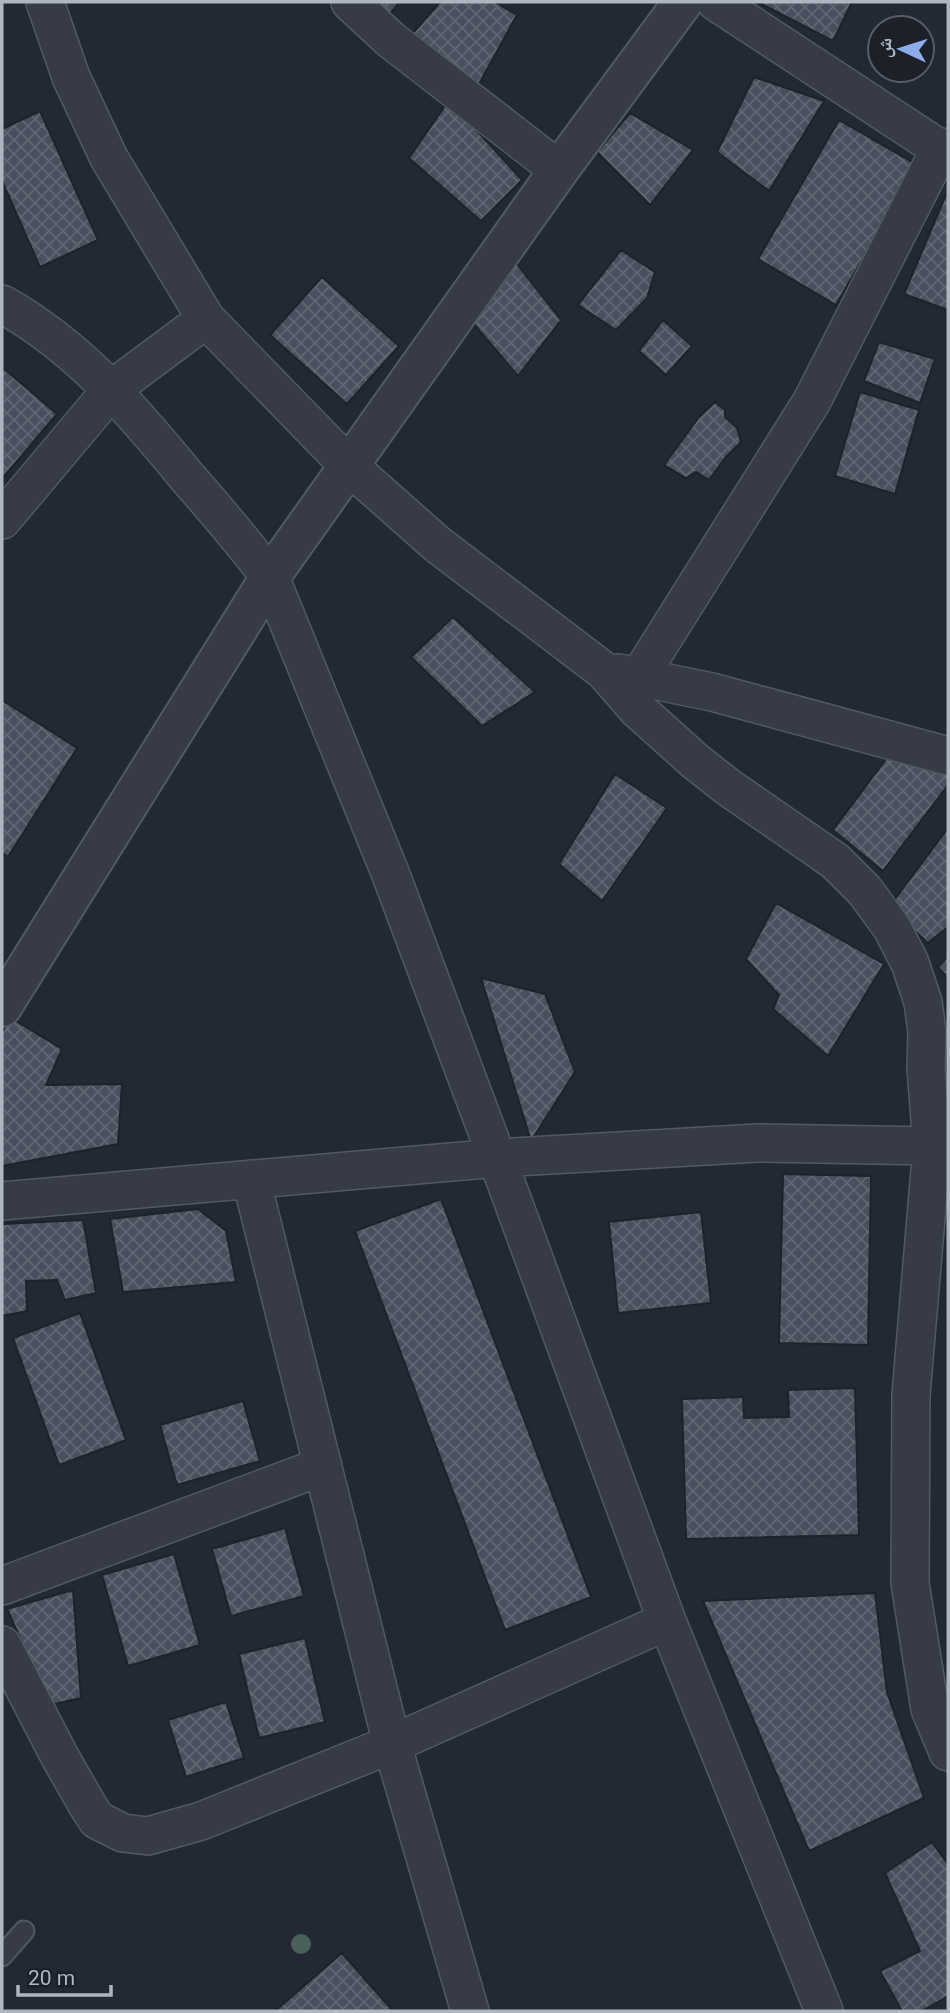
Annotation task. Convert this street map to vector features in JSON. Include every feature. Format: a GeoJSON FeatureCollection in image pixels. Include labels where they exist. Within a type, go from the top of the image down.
{"type":"FeatureCollection","features":[{"type":"Feature","properties":{"kind":"street"},"geometry":{"type":"LineString","coordinates":[[45,2],[71,77],[109,158],[206,319],[349,467],[437,544],[622,674],[712,692],[948,756]]}},
{"type":"Feature","properties":{"kind":"street"},"geometry":{"type":"LineString","coordinates":[[350,2],[391,40],[559,170]]}},
{"type":"Feature","properties":{"kind":"street"},"geometry":{"type":"LineString","coordinates":[[2,1007],[270,576],[559,170],[683,2]]}},
{"type":"Feature","properties":{"kind":"street"},"geometry":{"type":"LineString","coordinates":[[622,674],[812,401],[944,151],[716,2]]}},
{"type":"Feature","properties":{"kind":"street"},"geometry":{"type":"LineString","coordinates":[[2,304],[72,352],[112,389],[270,576],[391,875],[667,1621],[824,2011]]}},
{"type":"Feature","properties":{"kind":"street"},"geometry":{"type":"LineString","coordinates":[[2,520],[112,389],[206,319]]}},
{"type":"Feature","properties":{"kind":"street"},"geometry":{"type":"LineString","coordinates":[[622,674],[636,708],[695,761],[835,861],[865,891],[892,928],[910,963],[923,1002],[927,1032],[937,1063],[911,1395],[910,1583],[930,1709],[948,1752]]}},
{"type":"Feature","properties":{"kind":"street"},"geometry":{"type":"LineString","coordinates":[[2,1201],[497,1158],[758,1143],[932,1146]]}},
{"type":"Feature","properties":{"kind":"street"},"geometry":{"type":"LineString","coordinates":[[251,1179],[392,1744],[470,2011]]}},
{"type":"Feature","properties":{"kind":"street"},"geometry":{"type":"LineString","coordinates":[[2,1586],[323,1466]]}},
{"type":"Feature","properties":{"kind":"street"},"geometry":{"type":"LineString","coordinates":[[2,1645],[97,1819],[123,1833],[148,1836],[201,1821],[392,1744],[667,1621]]}},
{"type":"Feature","properties":{"kind":"lane"},"geometry":{"type":"LineString","coordinates":[[2,1956],[24,1931]]}},
{"type":"Feature","properties":{"kind":"building"},"geometry":{"type":"Polygon","coordinates":[[[371,2],[399,2],[387,18],[371,2]]]}},
{"type":"Feature","properties":{"kind":"building"},"geometry":{"type":"Polygon","coordinates":[[[440,2],[495,2],[517,15],[479,84],[406,41],[440,2]]]}},
{"type":"Feature","properties":{"kind":"building"},"geometry":{"type":"Polygon","coordinates":[[[758,2],[852,2],[833,41],[758,2]]]}},
{"type":"Feature","properties":{"kind":"building"},"geometry":{"type":"Polygon","coordinates":[[[754,77],[824,101],[769,191],[717,152],[754,77]]]}},
{"type":"Feature","properties":{"kind":"building"},"geometry":{"type":"Polygon","coordinates":[[[449,100],[522,180],[481,221],[409,158],[449,100]]]}},
{"type":"Feature","properties":{"kind":"building"},"geometry":{"type":"Polygon","coordinates":[[[40,111],[98,240],[40,267],[2,181],[2,129],[40,111]]]}},
{"type":"Feature","properties":{"kind":"building"},"geometry":{"type":"Polygon","coordinates":[[[630,113],[693,150],[650,205],[597,152],[630,113]]]}},
{"type":"Feature","properties":{"kind":"building"},"geometry":{"type":"Polygon","coordinates":[[[839,120],[917,165],[836,305],[758,259],[839,120]]]}},
{"type":"Feature","properties":{"kind":"building"},"geometry":{"type":"Polygon","coordinates":[[[948,190],[948,310],[904,294],[948,190]]]}},
{"type":"Feature","properties":{"kind":"building"},"geometry":{"type":"Polygon","coordinates":[[[621,250],[655,272],[647,298],[616,330],[578,305],[621,250]]]}},
{"type":"Feature","properties":{"kind":"building"},"geometry":{"type":"Polygon","coordinates":[[[516,263],[561,320],[518,376],[473,323],[516,263]]]}},
{"type":"Feature","properties":{"kind":"building"},"geometry":{"type":"Polygon","coordinates":[[[322,277],[399,346],[347,404],[270,335],[322,277]]]}},
{"type":"Feature","properties":{"kind":"building"},"geometry":{"type":"Polygon","coordinates":[[[663,320],[692,346],[666,375],[639,351],[663,320]]]}},
{"type":"Feature","properties":{"kind":"building"},"geometry":{"type":"Polygon","coordinates":[[[879,342],[935,359],[920,403],[864,381],[879,342]]]}},
{"type":"Feature","properties":{"kind":"building"},"geometry":{"type":"Polygon","coordinates":[[[2,367],[57,414],[2,479],[2,367]]]}},
{"type":"Feature","properties":{"kind":"building"},"geometry":{"type":"Polygon","coordinates":[[[860,392],[919,410],[895,494],[835,476],[860,392]]]}},
{"type":"Feature","properties":{"kind":"building"},"geometry":{"type":"Polygon","coordinates":[[[715,402],[725,410],[725,417],[737,428],[741,442],[709,480],[696,472],[686,478],[664,465],[699,417],[715,402]]]}},
{"type":"Feature","properties":{"kind":"building"},"geometry":{"type":"Polygon","coordinates":[[[453,617],[535,692],[482,726],[411,657],[453,617]]]}},
{"type":"Feature","properties":{"kind":"building"},"geometry":{"type":"Polygon","coordinates":[[[2,700],[77,748],[8,857],[2,853],[2,700]]]}},
{"type":"Feature","properties":{"kind":"building"},"geometry":{"type":"Polygon","coordinates":[[[892,751],[948,766],[948,785],[883,871],[833,830],[892,751]]]}},
{"type":"Feature","properties":{"kind":"building"},"geometry":{"type":"Polygon","coordinates":[[[615,774],[667,808],[602,901],[559,864],[615,774]]]}},
{"type":"Feature","properties":{"kind":"building"},"geometry":{"type":"Polygon","coordinates":[[[948,828],[948,927],[928,943],[889,907],[948,828]]]}},
{"type":"Feature","properties":{"kind":"building"},"geometry":{"type":"Polygon","coordinates":[[[776,903],[884,964],[828,1056],[773,1009],[779,995],[746,959],[776,903]]]}},
{"type":"Feature","properties":{"kind":"building"},"geometry":{"type":"Polygon","coordinates":[[[948,956],[948,978],[938,967],[948,956]]]}},
{"type":"Feature","properties":{"kind":"building"},"geometry":{"type":"Polygon","coordinates":[[[481,978],[545,994],[575,1072],[531,1141],[481,978]]]}},
{"type":"Feature","properties":{"kind":"building"},"geometry":{"type":"Polygon","coordinates":[[[11,1018],[62,1049],[46,1085],[122,1084],[118,1144],[2,1166],[2,1032],[11,1018]]]}},
{"type":"Feature","properties":{"kind":"building"},"geometry":{"type":"Polygon","coordinates":[[[783,1174],[871,1176],[868,1345],[779,1343],[783,1174]]]}},
{"type":"Feature","properties":{"kind":"building"},"geometry":{"type":"Polygon","coordinates":[[[441,1199],[591,1597],[505,1630],[355,1231],[441,1199]]]}},
{"type":"Feature","properties":{"kind":"building"},"geometry":{"type":"Polygon","coordinates":[[[198,1209],[226,1231],[236,1282],[123,1292],[110,1219],[198,1209]]]}},
{"type":"Feature","properties":{"kind":"building"},"geometry":{"type":"Polygon","coordinates":[[[701,1212],[711,1303],[618,1313],[609,1222],[701,1212]]]}},
{"type":"Feature","properties":{"kind":"building"},"geometry":{"type":"Polygon","coordinates":[[[83,1220],[96,1293],[65,1300],[57,1280],[26,1281],[27,1311],[2,1316],[2,1224],[83,1220]]]}},
{"type":"Feature","properties":{"kind":"building"},"geometry":{"type":"Polygon","coordinates":[[[80,1313],[126,1440],[59,1465],[13,1338],[80,1313]]]}},
{"type":"Feature","properties":{"kind":"building"},"geometry":{"type":"Polygon","coordinates":[[[855,1388],[859,1535],[686,1539],[682,1399],[743,1397],[744,1418],[789,1417],[788,1390],[855,1388]]]}},
{"type":"Feature","properties":{"kind":"building"},"geometry":{"type":"Polygon","coordinates":[[[243,1401],[260,1461],[177,1485],[160,1425],[243,1401]]]}},
{"type":"Feature","properties":{"kind":"building"},"geometry":{"type":"Polygon","coordinates":[[[285,1528],[304,1596],[231,1616],[212,1549],[285,1528]]]}},
{"type":"Feature","properties":{"kind":"building"},"geometry":{"type":"Polygon","coordinates":[[[174,1554],[200,1645],[128,1666],[102,1575],[174,1554]]]}},
{"type":"Feature","properties":{"kind":"building"},"geometry":{"type":"Polygon","coordinates":[[[73,1590],[81,1698],[50,1705],[7,1609],[73,1590]]]}},
{"type":"Feature","properties":{"kind":"building"},"geometry":{"type":"Polygon","coordinates":[[[875,1593],[887,1692],[924,1798],[809,1851],[703,1601],[875,1593]]]}},
{"type":"Feature","properties":{"kind":"building"},"geometry":{"type":"Polygon","coordinates":[[[305,1638],[325,1722],[259,1738],[239,1654],[305,1638]]]}},
{"type":"Feature","properties":{"kind":"building"},"geometry":{"type":"Polygon","coordinates":[[[226,1702],[244,1758],[186,1777],[168,1720],[226,1702]]]}},
{"type":"Feature","properties":{"kind":"building"},"geometry":{"type":"Polygon","coordinates":[[[932,1842],[948,1864],[948,1996],[922,2011],[902,2011],[880,1971],[920,1951],[885,1873],[932,1842]]]}},
{"type":"Feature","properties":{"kind":"building"},"geometry":{"type":"Polygon","coordinates":[[[342,1953],[393,2011],[275,2011],[342,1953]]]}}]}
